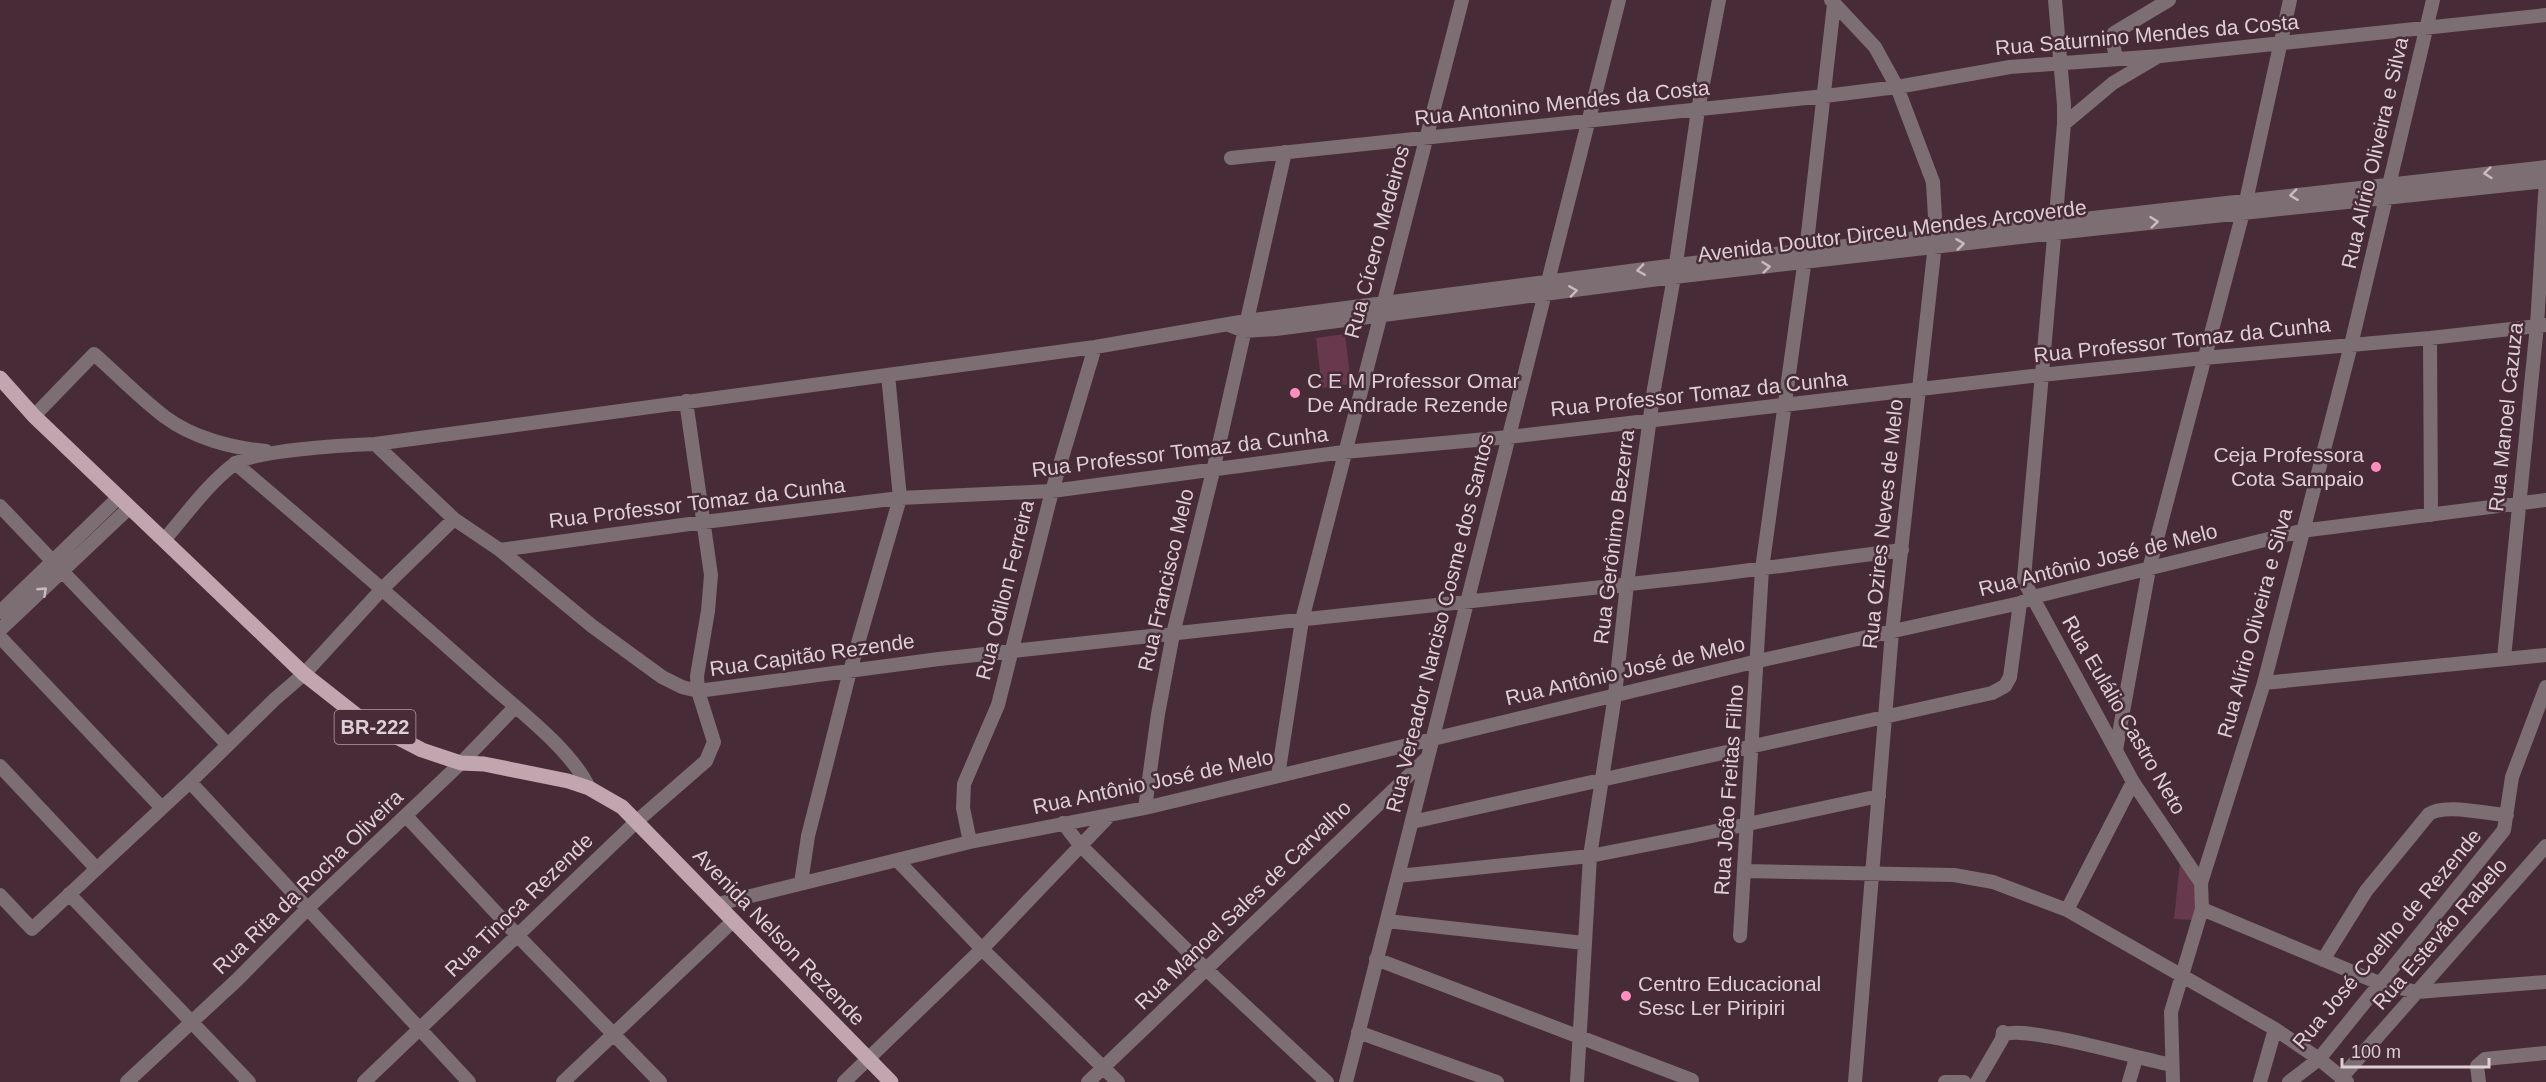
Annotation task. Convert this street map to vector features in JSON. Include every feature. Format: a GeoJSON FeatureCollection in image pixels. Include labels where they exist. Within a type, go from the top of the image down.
{"type":"FeatureCollection","features":[{"type":"Feature","properties":{"kind":"main road","name":"BR-222"},"geometry":{"type":"LineString","coordinates":[[0,378],[34,416],[304,674],[360,718],[422,750],[461,763],[484,764],[550,776],[589,788],[622,807],[638,821]]}},
{"type":"Feature","properties":{"kind":"main road","name":"Avenida Nelson Rezende"},"geometry":{"type":"LineString","coordinates":[[638,821],[891,1082]]}},
{"type":"Feature","properties":{"kind":"street","name":"Rua Cícero Medeiros"},"geometry":{"type":"LineString","coordinates":[[1278,776],[1302,620],[1462,0]]}},
{"type":"Feature","properties":{"kind":"street","name":"Rua Vereador Narciso Cosme dos Santos"},"geometry":{"type":"LineString","coordinates":[[1346,1082],[1619,0]]}},
{"type":"Feature","properties":{"kind":"street","name":"Rua Gerônimo Bezerra"},"geometry":{"type":"LineString","coordinates":[[1577,1082],[1590,856],[1615,695],[1627,584],[1650,421],[1675,271],[1698,110],[1719,0]]}},
{"type":"Feature","properties":{"kind":"street","name":"Rua Eulálio Castro Neto"},"geometry":{"type":"LineString","coordinates":[[2055,0],[2064,124],[2024,571],[2026,585],[2133,782],[2201,883]]}},
{"type":"Feature","properties":{"kind":"street"},"geometry":{"type":"LineString","coordinates":[[2116,57],[2112,40],[2114,33],[2169,0]]}},
{"type":"Feature","properties":{"kind":"street"},"geometry":{"type":"LineString","coordinates":[[2116,750],[2149,569],[2244,207],[2290,0]]}},
{"type":"Feature","properties":{"kind":"street","name":"Rua Alírio Oliveira e Silva"},"geometry":{"type":"LineString","coordinates":[[2173,1082],[2171,1012],[2202,909],[2201,883],[2264,683],[2301,531],[2351,345],[2433,0]]}},
{"type":"Feature","properties":{"kind":"street","name":"Rua Ozires Neves de Melo"},"geometry":{"type":"LineString","coordinates":[[1833,2],[1875,47],[1897,87],[1933,182],[1936,241],[1892,632],[1855,1082]]}},
{"type":"Feature","properties":{"kind":"street","name":"Rua João Freitas Filho"},"geometry":{"type":"LineString","coordinates":[[1740,936],[1762,569],[1805,257],[1825,96],[1833,2]]}},
{"type":"Feature","properties":{"kind":"street","name":"Rua Saturnino Mendes da Costa"},"geometry":{"type":"LineString","coordinates":[[1897,87],[2010,67],[2116,57],[2160,56],[2546,15]]}},
{"type":"Feature","properties":{"kind":"street"},"geometry":{"type":"LineString","coordinates":[[2064,124],[2113,83],[2160,56]]}},
{"type":"Feature","properties":{"kind":"street","name":"Rua Antonino Mendes da Costa"},"geometry":{"type":"LineString","coordinates":[[1231,158],[1897,87]]}},
{"type":"Feature","properties":{"kind":"street","name":"Rua Francisco Melo"},"geometry":{"type":"LineString","coordinates":[[1145,808],[1158,714],[1173,634],[1213,471],[1285,152]]}},
{"type":"Feature","properties":{"kind":"street","name":"Avenida Doutor Dirceu Mendes Arcoverde"},"geometry":{"type":"LineString","coordinates":[[2387,191],[2546,166]]}},
{"type":"Feature","properties":{"kind":"street","name":"Avenida Doutor Dirceu Mendes Arcoverde"},"geometry":{"type":"LineString","coordinates":[[1245,326],[1675,271],[2055,227],[2387,191],[2546,180]]}},
{"type":"Feature","properties":{"kind":"street","name":"Rua Manoel Cazuza"},"geometry":{"type":"LineString","coordinates":[[2504,658],[2518,504],[2541,325],[2546,180]]}},
{"type":"Feature","properties":{"kind":"street"},"geometry":{"type":"LineString","coordinates":[[164,540],[236,463],[282,453],[332,446],[375,444],[1095,347],[1229,325],[1245,326]]}},
{"type":"Feature","properties":{"kind":"street","name":"Rua Professor Tomaz da Cunha"},"geometry":{"type":"LineString","coordinates":[[500,550],[900,498],[1052,491],[1344,452],[1509,437],[2042,375],[2430,338],[2541,325]]}},
{"type":"Feature","properties":{"kind":"street"},"geometry":{"type":"LineString","coordinates":[[2430,338],[2432,515]]}},
{"type":"Feature","properties":{"kind":"street","name":"Rua Odilon Ferreira"},"geometry":{"type":"LineString","coordinates":[[970,842],[963,808],[964,784],[989,729],[1012,651],[1052,491],[1095,347]]}},
{"type":"Feature","properties":{"kind":"street"},"geometry":{"type":"LineString","coordinates":[[34,416],[94,354],[166,418],[194,433],[238,448],[282,453]]}},
{"type":"Feature","properties":{"kind":"street"},"geometry":{"type":"LineString","coordinates":[[801,883],[808,836],[850,671],[900,498],[888,375]]}},
{"type":"Feature","properties":{"kind":"street"},"geometry":{"type":"LineString","coordinates":[[686,401],[711,575],[711,591],[697,666],[698,691]]}},
{"type":"Feature","properties":{"kind":"street","name":"Rua Capitão Rezende"},"geometry":{"type":"LineString","coordinates":[[375,444],[454,519],[500,550],[592,626],[675,684],[698,691],[1012,651],[1762,569],[1902,550]]}},
{"type":"Feature","properties":{"kind":"street"},"geometry":{"type":"LineString","coordinates":[[236,463],[383,588],[515,707],[570,759],[589,788]]}},
{"type":"Feature","properties":{"kind":"street","name":"Rua Antônio José de Melo"},"geometry":{"type":"LineString","coordinates":[[718,904],[970,842],[1145,808],[1758,661],[2020,603],[2033,597],[2301,531],[2546,500]]}},
{"type":"Feature","properties":{"kind":"street"},"geometry":{"type":"LineString","coordinates":[[0,612],[52,562],[124,503]]}},
{"type":"Feature","properties":{"kind":"street"},"geometry":{"type":"LineString","coordinates":[[0,630],[62,573],[124,503]]}},
{"type":"Feature","properties":{"kind":"street"},"geometry":{"type":"LineString","coordinates":[[0,506],[228,745]]}},
{"type":"Feature","properties":{"kind":"street"},"geometry":{"type":"LineString","coordinates":[[0,894],[32,929],[304,674],[383,588],[454,519]]}},
{"type":"Feature","properties":{"kind":"street"},"geometry":{"type":"LineString","coordinates":[[1412,822],[1992,693],[2007,684],[2012,670],[2020,603]]}},
{"type":"Feature","properties":{"kind":"street"},"geometry":{"type":"LineString","coordinates":[[0,637],[161,807]]}},
{"type":"Feature","properties":{"kind":"street"},"geometry":{"type":"LineString","coordinates":[[2264,683],[2546,655]]}},
{"type":"Feature","properties":{"kind":"street","name":"Rua José Coelho de Rezende"},"geometry":{"type":"LineString","coordinates":[[2289,1082],[2319,1059],[2504,830],[2512,777],[2546,687]]}},
{"type":"Feature","properties":{"kind":"street","name":"Rua Tinoca Rezende"},"geometry":{"type":"LineString","coordinates":[[364,1082],[638,821],[706,761],[714,742],[698,691]]}},
{"type":"Feature","properties":{"kind":"street","name":"Rua Rita da Rocha Oliveira"},"geometry":{"type":"LineString","coordinates":[[127,1082],[194,1022],[308,908],[461,763],[515,707]]}},
{"type":"Feature","properties":{"kind":"street","name":"Rua Manoel Sales de Carvalho"},"geometry":{"type":"LineString","coordinates":[[1088,1082],[1427,758]]}},
{"type":"Feature","properties":{"kind":"street"},"geometry":{"type":"LineString","coordinates":[[0,766],[96,868]]}},
{"type":"Feature","properties":{"kind":"street"},"geometry":{"type":"LineString","coordinates":[[190,782],[468,1082]]}},
{"type":"Feature","properties":{"kind":"street"},"geometry":{"type":"LineString","coordinates":[[2067,910],[2133,782]]}},
{"type":"Feature","properties":{"kind":"street"},"geometry":{"type":"LineString","coordinates":[[1398,876],[1590,856],[1879,796]]}},
{"type":"Feature","properties":{"kind":"street"},"geometry":{"type":"LineString","coordinates":[[2323,960],[2366,891],[2429,814],[2439,808],[2448,808],[2507,815]]}},
{"type":"Feature","properties":{"kind":"street"},"geometry":{"type":"LineString","coordinates":[[844,1082],[982,949],[1110,815]]}},
{"type":"Feature","properties":{"kind":"street"},"geometry":{"type":"LineString","coordinates":[[406,816],[517,935],[660,1082]]}},
{"type":"Feature","properties":{"kind":"street"},"geometry":{"type":"LineString","coordinates":[[1063,823],[1080,845],[1325,1082]]}},
{"type":"Feature","properties":{"kind":"street","name":"Rua Estevão Rabelo"},"geometry":{"type":"LineString","coordinates":[[2337,1078],[2417,992],[2546,846]]}},
{"type":"Feature","properties":{"kind":"street"},"geometry":{"type":"LineString","coordinates":[[897,860],[982,949],[1118,1082]]}},
{"type":"Feature","properties":{"kind":"street"},"geometry":{"type":"LineString","coordinates":[[1745,872],[1954,875],[1993,882],[2067,910],[2181,974],[2275,1029],[2319,1059],[2337,1078]]}},
{"type":"Feature","properties":{"kind":"street"},"geometry":{"type":"LineString","coordinates":[[69,894],[249,1082]]}},
{"type":"Feature","properties":{"kind":"street"},"geometry":{"type":"LineString","coordinates":[[2202,909],[2379,983],[2417,992],[2546,982]]}},
{"type":"Feature","properties":{"kind":"street"},"geometry":{"type":"LineString","coordinates":[[563,1082],[733,921]]}},
{"type":"Feature","properties":{"kind":"street"},"geometry":{"type":"LineString","coordinates":[[1387,921],[1584,943]]}},
{"type":"Feature","properties":{"kind":"street"},"geometry":{"type":"LineString","coordinates":[[1376,959],[1692,1080]]}},
{"type":"Feature","properties":{"kind":"street"},"geometry":{"type":"LineString","coordinates":[[2260,1082],[2275,1029]]}},
{"type":"Feature","properties":{"kind":"street"},"geometry":{"type":"LineString","coordinates":[[1358,1032],[1497,1082]]}},
{"type":"Feature","properties":{"kind":"street"},"geometry":{"type":"LineString","coordinates":[[1977,1082],[2002,1039],[2003,1032],[2042,1035],[2172,1065]]}},
{"type":"Feature","properties":{"kind":"street"},"geometry":{"type":"LineString","coordinates":[[2478,1076],[2479,1064],[2485,1059],[2546,1053]]}},
{"type":"Feature","properties":{"kind":"street"},"geometry":{"type":"LineString","coordinates":[[2129,1082],[2136,1058]]}},
{"type":"Feature","properties":{"kind":"street"},"geometry":{"type":"LineString","coordinates":[[1945,1082],[1964,1082]]}},
{"type":"Feature","properties":{"kind":"shaded area"},"geometry":{"type":"Polygon","coordinates":[[[1345,334],[1351,384],[1322,388],[1316,338],[1345,334]]]}},
{"type":"Feature","properties":{"kind":"shaded area"},"geometry":{"type":"Polygon","coordinates":[[[2180,862],[2198,893],[2193,920],[2174,919],[2180,862]]]}},
{"type":"Feature","properties":{"kind":"place","name":"C E M Professor Omar De Andrade Rezende"},"geometry":{"type":"Point","coordinates":[1295,393]}},
{"type":"Feature","properties":{"kind":"place","name":"Ceja Professora Cota Sampaio"},"geometry":{"type":"Point","coordinates":[2376,467]}},
{"type":"Feature","properties":{"kind":"place","name":"Centro Educacional Sesc Ler Piripiri"},"geometry":{"type":"Point","coordinates":[1626,996]}}]}
